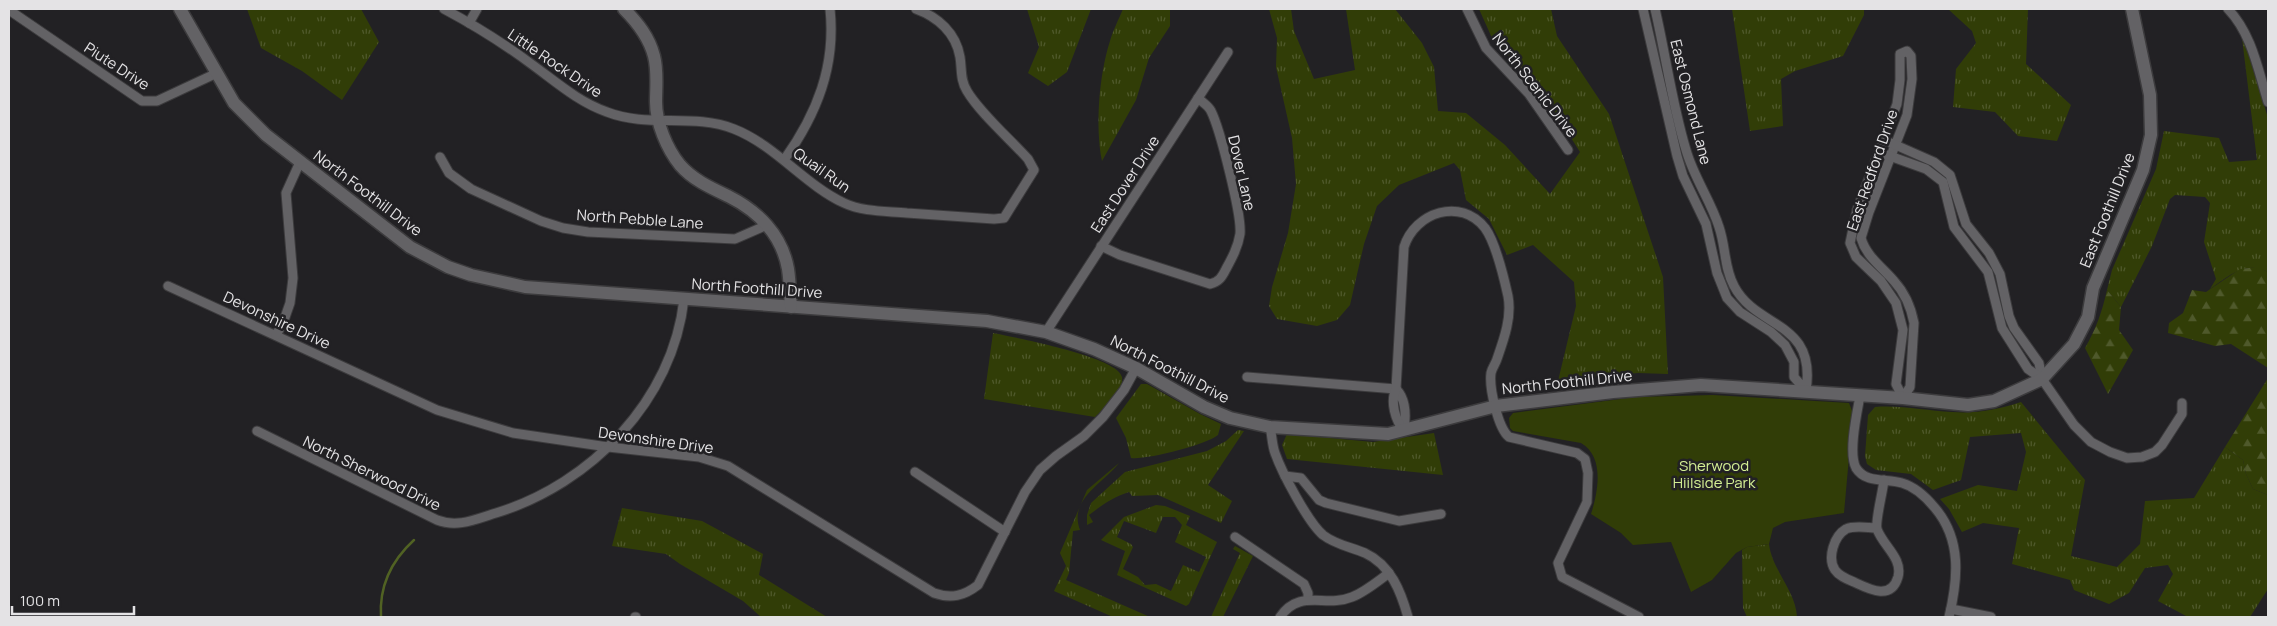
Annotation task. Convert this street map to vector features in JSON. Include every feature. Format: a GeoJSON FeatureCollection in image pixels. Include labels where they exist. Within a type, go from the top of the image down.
{"type":"FeatureCollection","features":[{"type":"Feature","properties":{"kind":"street","name":"North Foothill Drive"},"geometry":{"type":"LineString","coordinates":[[180,9],[234,103],[266,135],[410,247],[448,267],[471,275],[525,287],[987,322],[1046,332],[1094,349],[1136,368],[1204,407],[1230,418],[1270,427],[1388,434],[1496,406],[1613,392],[1701,385],[1903,398],[1968,405],[1983,404],[2008,396],[2042,379]]}},
{"type":"Feature","properties":{"kind":"street","name":"Little Rock Drive"},"geometry":{"type":"LineString","coordinates":[[444,9],[470,23],[584,102],[625,118],[659,121]]}},
{"type":"Feature","properties":{"kind":"street"},"geometry":{"type":"LineString","coordinates":[[470,23],[477,9]]}},
{"type":"Feature","properties":{"kind":"street"},"geometry":{"type":"LineString","coordinates":[[624,9],[645,34],[654,56],[657,69],[656,105],[667,144],[681,165],[699,182],[742,203],[760,216],[775,235],[786,260],[791,307]]}},
{"type":"Feature","properties":{"kind":"street"},"geometry":{"type":"LineString","coordinates":[[784,160],[807,123],[826,81],[832,25],[830,9]]}},
{"type":"Feature","properties":{"kind":"street","name":"Quail Run"},"geometry":{"type":"LineString","coordinates":[[659,121],[711,122],[734,129],[757,141],[834,197],[856,207],[994,219],[1004,218],[1034,170],[1028,159],[966,90],[961,73],[960,57],[949,30],[937,19],[916,9]]}},
{"type":"Feature","properties":{"kind":"street","name":"North Scenic Drive"},"geometry":{"type":"LineString","coordinates":[[1468,9],[1486,48],[1529,94],[1568,150]]}},
{"type":"Feature","properties":{"kind":"street","name":"East Osmond Lane"},"geometry":{"type":"LineString","coordinates":[[1644,9],[1677,156],[1710,237],[1717,273],[1728,298],[1746,317],[1777,336],[1792,358],[1795,366],[1794,377],[1806,391]]}},
{"type":"Feature","properties":{"kind":"street","name":"East Osmond Lane"},"geometry":{"type":"LineString","coordinates":[[1655,9],[1686,150],[1695,177],[1719,226],[1727,271],[1736,290],[1752,309],[1774,321],[1792,335],[1803,354],[1808,375],[1806,391]]}},
{"type":"Feature","properties":{"kind":"street","name":"East Foothill Drive"},"geometry":{"type":"LineString","coordinates":[[2042,379],[2074,344],[2088,317],[2094,288],[2143,170],[2150,134],[2150,95],[2132,9]]}},
{"type":"Feature","properties":{"kind":"street"},"geometry":{"type":"LineString","coordinates":[[2228,9],[2238,19],[2252,49],[2268,102]]}},
{"type":"Feature","properties":{"kind":"street","name":"Piute Drive"},"geometry":{"type":"LineString","coordinates":[[9,10],[17,12],[142,101],[157,101],[217,73]]}},
{"type":"Feature","properties":{"kind":"street","name":"East Redford Drive"},"geometry":{"type":"LineString","coordinates":[[1907,51],[1911,56],[1912,91],[1907,115],[1866,219],[1862,238],[1871,256],[1902,290],[1912,314],[1914,323],[1910,387],[1903,398],[1896,384],[1902,330],[1896,303],[1881,281],[1856,257],[1850,243],[1857,210],[1885,141],[1897,104],[1900,80],[1900,54],[1907,51]]}},
{"type":"Feature","properties":{"kind":"street","name":"East Dover Drive"},"geometry":{"type":"LineString","coordinates":[[1046,332],[1228,52]]}},
{"type":"Feature","properties":{"kind":"street","name":"Dover Lane"},"geometry":{"type":"LineString","coordinates":[[1101,246],[1120,255],[1210,284],[1216,283],[1222,278],[1235,254],[1240,233],[1237,206],[1216,122],[1210,108],[1198,98]]}},
{"type":"Feature","properties":{"kind":"street"},"geometry":{"type":"LineString","coordinates":[[1885,141],[1934,162],[1950,175],[1963,218],[1972,233],[1989,253],[2000,274],[2011,322],[2039,363],[2042,379]]}},
{"type":"Feature","properties":{"kind":"street"},"geometry":{"type":"LineString","coordinates":[[1880,153],[1926,169],[1943,182],[1954,227],[1988,272],[2002,328],[2028,369],[2042,379],[2074,425],[2091,442],[2127,458],[2142,457],[2155,452],[2162,445],[2182,414],[2182,403]]}},
{"type":"Feature","properties":{"kind":"street","name":"North Pebble Lane"},"geometry":{"type":"LineString","coordinates":[[440,157],[449,173],[471,189],[541,221],[563,228],[588,232],[735,239],[767,225]]}},
{"type":"Feature","properties":{"kind":"street"},"geometry":{"type":"LineString","coordinates":[[276,335],[283,323],[290,303],[293,278],[286,193],[300,162]]}},
{"type":"Feature","properties":{"kind":"street"},"geometry":{"type":"LineString","coordinates":[[1700,211],[1710,207]]}},
{"type":"Feature","properties":{"kind":"street"},"geometry":{"type":"LineString","coordinates":[[1404,430],[1398,424],[1393,396],[1396,389],[1404,247],[1411,232],[1418,224],[1434,213],[1455,211],[1466,214],[1484,227],[1490,236],[1508,297],[1509,308],[1505,335],[1496,361],[1498,388],[1496,406],[1502,432],[1509,437],[1577,454],[1585,459],[1588,473],[1587,502],[1558,563],[1562,577],[1639,617]]}},
{"type":"Feature","properties":{"kind":"street","name":"Devonshire Drive"},"geometry":{"type":"LineString","coordinates":[[168,286],[437,410],[513,433],[608,447],[699,457],[728,466],[941,595],[948,597],[964,594],[978,585],[1025,492],[1040,470],[1084,436],[1103,417],[1124,390],[1136,368]]}},
{"type":"Feature","properties":{"kind":"street","name":"North Sherwood Drive"},"geometry":{"type":"LineString","coordinates":[[258,431],[437,520],[453,524],[472,521],[538,497],[581,470],[631,424],[662,371],[682,323],[684,299]]}},
{"type":"Feature","properties":{"kind":"street"},"geometry":{"type":"LineString","coordinates":[[1792,358],[1803,354]]}},
{"type":"Feature","properties":{"kind":"street"},"geometry":{"type":"LineString","coordinates":[[1247,377],[1396,389]]}},
{"type":"Feature","properties":{"kind":"street"},"geometry":{"type":"LineString","coordinates":[[1860,396],[1856,422],[1854,463],[1858,470],[1866,477],[1900,482],[1921,494],[1941,516],[1948,527],[1953,541],[1957,565],[1950,613],[1991,617]]}},
{"type":"Feature","properties":{"kind":"street"},"geometry":{"type":"LineString","coordinates":[[1270,427],[1274,452],[1285,476],[1321,533],[1342,546],[1366,554],[1389,573],[1401,591],[1408,617]]}},
{"type":"Feature","properties":{"kind":"street"},"geometry":{"type":"LineString","coordinates":[[914,472],[1005,532]]}},
{"type":"Feature","properties":{"kind":"street"},"geometry":{"type":"LineString","coordinates":[[1285,476],[1301,478],[1319,500],[1399,521],[1440,514]]}},
{"type":"Feature","properties":{"kind":"street"},"geometry":{"type":"LineString","coordinates":[[1877,528],[1856,527],[1846,529],[1833,546],[1832,560],[1834,569],[1840,575],[1877,593],[1886,592],[1895,586],[1898,576],[1898,565],[1877,528],[1884,480]]}},
{"type":"Feature","properties":{"kind":"street"},"geometry":{"type":"LineString","coordinates":[[1234,537],[1304,584],[1308,599]]}},
{"type":"Feature","properties":{"kind":"street"},"geometry":{"type":"LineString","coordinates":[[1280,617],[1292,604],[1308,599],[1337,601],[1353,597],[1389,573]]}},
{"type":"Feature","properties":{"kind":"green space"},"geometry":{"type":"Polygon","coordinates":[[[247,9],[361,9],[379,42],[342,100],[302,71],[261,48],[247,9]]]}},
{"type":"Feature","properties":{"kind":"green space"},"geometry":{"type":"Polygon","coordinates":[[[1027,9],[1091,9],[1067,72],[1048,86],[1028,73],[1039,47],[1027,9]]]}},
{"type":"Feature","properties":{"kind":"green space"},"geometry":{"type":"Polygon","coordinates":[[[1123,9],[1170,9],[1170,26],[1149,58],[1136,100],[1102,161],[1099,132],[1099,101],[1103,69],[1114,29],[1123,9]]]}},
{"type":"Feature","properties":{"kind":"green space"},"geometry":{"type":"Polygon","coordinates":[[[1269,9],[1291,9],[1294,31],[1314,79],[1355,70],[1346,9],[1395,9],[1422,43],[1434,67],[1438,111],[1466,113],[1505,145],[1550,194],[1580,152],[1545,97],[1492,38],[1479,9],[1551,9],[1557,36],[1609,114],[1663,277],[1668,374],[1638,373],[1558,381],[1576,306],[1574,282],[1533,245],[1507,255],[1489,219],[1466,200],[1460,170],[1454,163],[1399,185],[1377,206],[1364,244],[1350,305],[1337,320],[1317,326],[1277,319],[1269,306],[1272,287],[1288,233],[1296,184],[1292,138],[1276,67],[1277,38],[1269,9]]]}},
{"type":"Feature","properties":{"kind":"green space"},"geometry":{"type":"Polygon","coordinates":[[[1732,9],[1864,9],[1864,15],[1843,56],[1795,71],[1781,79],[1783,126],[1750,131],[1732,9]]]}},
{"type":"Feature","properties":{"kind":"green space"},"geometry":{"type":"Polygon","coordinates":[[[1948,9],[2028,9],[2026,64],[2071,105],[2057,141],[2018,136],[1995,112],[1953,107],[1956,69],[1976,43],[1972,31],[1948,9]]]}},
{"type":"Feature","properties":{"kind":"green space"},"geometry":{"type":"Polygon","coordinates":[[[2241,30],[2268,118],[2268,272],[2252,268],[2238,271],[2210,289],[2216,279],[2204,242],[2210,203],[2205,197],[2175,195],[2170,199],[2152,246],[2121,307],[2107,290],[2112,270],[2156,169],[2164,131],[2219,138],[2229,162],[2257,160],[2241,30]]]}},
{"type":"Feature","properties":{"kind":"green space"},"geometry":{"type":"Polygon","coordinates":[[[2258,267],[2268,272],[2268,368],[2231,344],[2215,346],[2168,333],[2169,323],[2183,313],[2192,290],[2206,292],[2240,269],[2258,267]]]}},
{"type":"Feature","properties":{"kind":"green space"},"geometry":{"type":"Polygon","coordinates":[[[2107,290],[2121,307],[2119,330],[2133,350],[2108,394],[2085,348],[2098,320],[2107,290]]]}},
{"type":"Feature","properties":{"kind":"green space"},"geometry":{"type":"Polygon","coordinates":[[[993,333],[1042,343],[1103,362],[1116,370],[1122,377],[1120,388],[1113,399],[1095,417],[984,399],[993,333]]]}},
{"type":"Feature","properties":{"kind":"green space"},"geometry":{"type":"Polygon","coordinates":[[[2268,378],[2268,495],[2253,489],[2246,474],[2243,460],[2225,447],[2268,378]]]}},
{"type":"Feature","properties":{"kind":"green space"},"geometry":{"type":"Polygon","coordinates":[[[1141,384],[1147,384],[1221,424],[1218,435],[1176,451],[1149,457],[1131,458],[1126,438],[1116,418],[1141,384]]]}},
{"type":"Feature","properties":{"kind":"green space","name":"Sherwood Hiilside Park"},"geometry":{"type":"Polygon","coordinates":[[[1713,395],[1849,403],[1853,413],[1844,513],[1785,522],[1773,528],[1769,544],[1747,547],[1736,553],[1712,580],[1691,592],[1671,542],[1633,545],[1621,533],[1591,514],[1596,496],[1598,476],[1594,457],[1589,449],[1581,443],[1513,431],[1510,428],[1509,418],[1513,413],[1636,397],[1713,395]]]}},
{"type":"Feature","properties":{"kind":"green space"},"geometry":{"type":"Polygon","coordinates":[[[2021,402],[2085,480],[2071,556],[2117,567],[2140,544],[2145,501],[2194,498],[2225,447],[2243,460],[2246,474],[2253,489],[2268,495],[2268,589],[2250,617],[2188,617],[2158,601],[2173,574],[2168,565],[2145,568],[2129,593],[2109,604],[2074,590],[2070,580],[2012,564],[2019,528],[1983,523],[1962,532],[1949,509],[1940,499],[1978,485],[2017,491],[2026,452],[2021,433],[1970,437],[1961,480],[1933,490],[1911,474],[1876,470],[1867,464],[1865,456],[1868,415],[1875,407],[1979,412],[2021,402]]]}},
{"type":"Feature","properties":{"kind":"green space"},"geometry":{"type":"Polygon","coordinates":[[[1238,430],[1244,431],[1208,485],[1232,501],[1221,523],[1158,495],[1132,496],[1129,492],[1118,496],[1089,515],[1093,522],[1087,525],[1087,515],[1091,503],[1125,472],[1207,451],[1226,441],[1238,430]]]}},
{"type":"Feature","properties":{"kind":"green space"},"geometry":{"type":"Polygon","coordinates":[[[1434,433],[1443,475],[1287,459],[1282,445],[1287,434],[1373,442],[1434,433]]]}},
{"type":"Feature","properties":{"kind":"green space"},"geometry":{"type":"Polygon","coordinates":[[[1119,463],[1083,500],[1079,509],[1078,519],[1080,530],[1073,531],[1069,573],[1066,580],[1150,617],[1113,617],[1054,591],[1066,566],[1060,553],[1087,490],[1119,463]]]}},
{"type":"Feature","properties":{"kind":"green space"},"geometry":{"type":"Polygon","coordinates":[[[1156,505],[1165,506],[1190,516],[1186,525],[1217,542],[1189,604],[1186,606],[1117,575],[1125,551],[1101,540],[1124,517],[1156,505]],[[1163,517],[1156,533],[1124,521],[1117,537],[1133,547],[1123,569],[1138,577],[1145,585],[1156,584],[1171,591],[1183,565],[1199,572],[1206,557],[1175,542],[1182,525],[1175,517],[1163,517]]]}},
{"type":"Feature","properties":{"kind":"green space"},"geometry":{"type":"Polygon","coordinates":[[[622,508],[702,521],[763,554],[759,575],[827,617],[761,617],[743,601],[666,554],[612,546],[622,508]]]}},
{"type":"Feature","properties":{"kind":"green space"},"geometry":{"type":"Polygon","coordinates":[[[1769,544],[1775,563],[1793,598],[1797,617],[1747,617],[1743,608],[1742,550],[1747,547],[1769,544]]]}},
{"type":"Feature","properties":{"kind":"green space"},"geometry":{"type":"Polygon","coordinates":[[[1235,546],[1253,556],[1223,617],[1211,617],[1240,553],[1233,549],[1235,546]]]}},
{"type":"Feature","properties":{"kind":"waterway"},"geometry":{"type":"LineString","coordinates":[[381,617],[382,595],[388,575],[393,565],[414,540]]}}]}
